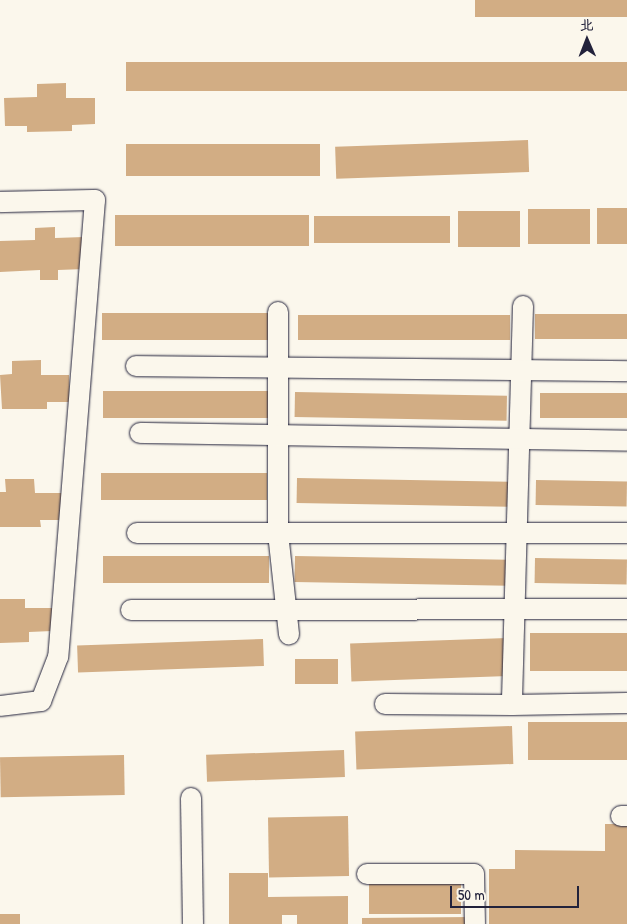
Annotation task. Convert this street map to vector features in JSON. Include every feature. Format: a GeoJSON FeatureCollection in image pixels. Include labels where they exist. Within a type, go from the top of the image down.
{"type":"FeatureCollection","features":[{"type":"Feature","properties":{"kind":"street"},"geometry":{"type":"LineString","coordinates":[[0,202],[95,200],[58,657],[42,701],[0,706]]}},
{"type":"Feature","properties":{"kind":"street"},"geometry":{"type":"LineString","coordinates":[[512,705],[523,306]]}},
{"type":"Feature","properties":{"kind":"street"},"geometry":{"type":"LineString","coordinates":[[278,312],[278,533],[284,608],[289,634]]}},
{"type":"Feature","properties":{"kind":"street"},"geometry":{"type":"LineString","coordinates":[[136,366],[627,372]]}},
{"type":"Feature","properties":{"kind":"street"},"geometry":{"type":"LineString","coordinates":[[140,433],[627,441]]}},
{"type":"Feature","properties":{"kind":"street"},"geometry":{"type":"LineString","coordinates":[[137,533],[627,533]]}},
{"type":"Feature","properties":{"kind":"street"},"geometry":{"type":"LineString","coordinates":[[131,610],[514,607],[627,609]]}},
{"type":"Feature","properties":{"kind":"street"},"geometry":{"type":"LineString","coordinates":[[386,704],[512,705],[627,703]]}},
{"type":"Feature","properties":{"kind":"street"},"geometry":{"type":"LineString","coordinates":[[190,798],[193,924]]}},
{"type":"Feature","properties":{"kind":"street"},"geometry":{"type":"LineString","coordinates":[[367,874],[474,874],[475,924]]}},
{"type":"Feature","properties":{"kind":"building"},"geometry":{"type":"Polygon","coordinates":[[[475,0],[627,0],[627,17],[475,17],[475,0]]]}},
{"type":"Feature","properties":{"kind":"building"},"geometry":{"type":"Polygon","coordinates":[[[126,62],[627,62],[627,91],[126,91],[126,62]]]}},
{"type":"Feature","properties":{"kind":"building"},"geometry":{"type":"Polygon","coordinates":[[[66,83],[66,98],[95,98],[95,124],[72,125],[72,131],[27,132],[27,126],[5,126],[4,98],[37,97],[37,84],[66,83]]]}},
{"type":"Feature","properties":{"kind":"building"},"geometry":{"type":"Polygon","coordinates":[[[528,140],[529,172],[336,179],[335,147],[528,140]]]}},
{"type":"Feature","properties":{"kind":"building"},"geometry":{"type":"Polygon","coordinates":[[[126,144],[320,144],[320,176],[126,176],[126,144]]]}},
{"type":"Feature","properties":{"kind":"building"},"geometry":{"type":"Polygon","coordinates":[[[597,208],[627,208],[627,244],[597,244],[597,208]]]}},
{"type":"Feature","properties":{"kind":"building"},"geometry":{"type":"Polygon","coordinates":[[[528,209],[590,209],[590,244],[528,244],[528,209]]]}},
{"type":"Feature","properties":{"kind":"building"},"geometry":{"type":"Polygon","coordinates":[[[458,211],[520,211],[520,247],[458,247],[458,211]]]}},
{"type":"Feature","properties":{"kind":"building"},"geometry":{"type":"Polygon","coordinates":[[[115,215],[309,215],[309,246],[115,246],[115,215]]]}},
{"type":"Feature","properties":{"kind":"building"},"geometry":{"type":"Polygon","coordinates":[[[314,216],[450,216],[450,243],[314,243],[314,216]]]}},
{"type":"Feature","properties":{"kind":"building"},"geometry":{"type":"Polygon","coordinates":[[[55,227],[55,238],[84,237],[85,269],[58,270],[58,280],[40,280],[40,270],[0,272],[0,241],[35,240],[35,228],[55,227]]]}},
{"type":"Feature","properties":{"kind":"building"},"geometry":{"type":"Polygon","coordinates":[[[102,313],[268,313],[268,340],[102,340],[102,313]]]}},
{"type":"Feature","properties":{"kind":"building"},"geometry":{"type":"Polygon","coordinates":[[[535,314],[627,314],[627,339],[535,339],[535,314]]]}},
{"type":"Feature","properties":{"kind":"building"},"geometry":{"type":"Polygon","coordinates":[[[298,315],[510,315],[510,340],[298,340],[298,315]]]}},
{"type":"Feature","properties":{"kind":"building"},"geometry":{"type":"Polygon","coordinates":[[[41,360],[41,375],[69,375],[70,402],[47,402],[47,409],[2,409],[0,375],[12,374],[12,361],[41,360]]]}},
{"type":"Feature","properties":{"kind":"building"},"geometry":{"type":"Polygon","coordinates":[[[103,391],[269,391],[269,418],[103,418],[103,391]]]}},
{"type":"Feature","properties":{"kind":"building"},"geometry":{"type":"Polygon","coordinates":[[[295,392],[507,396],[507,421],[295,417],[295,392]]]}},
{"type":"Feature","properties":{"kind":"building"},"geometry":{"type":"Polygon","coordinates":[[[540,393],[627,393],[627,418],[540,418],[540,393]]]}},
{"type":"Feature","properties":{"kind":"building"},"geometry":{"type":"Polygon","coordinates":[[[101,473],[267,473],[267,500],[101,500],[101,473]]]}},
{"type":"Feature","properties":{"kind":"building"},"geometry":{"type":"Polygon","coordinates":[[[297,478],[509,482],[509,507],[297,503],[297,478]]]}},
{"type":"Feature","properties":{"kind":"building"},"geometry":{"type":"Polygon","coordinates":[[[5,479],[34,479],[35,493],[63,493],[63,520],[40,520],[41,527],[0,527],[0,492],[6,492],[5,479]]]}},
{"type":"Feature","properties":{"kind":"building"},"geometry":{"type":"Polygon","coordinates":[[[536,480],[627,482],[627,507],[536,505],[536,480]]]}},
{"type":"Feature","properties":{"kind":"building"},"geometry":{"type":"Polygon","coordinates":[[[103,556],[269,556],[269,583],[103,583],[103,556]]]}},
{"type":"Feature","properties":{"kind":"building"},"geometry":{"type":"Polygon","coordinates":[[[295,556],[508,560],[508,586],[295,582],[295,556]]]}},
{"type":"Feature","properties":{"kind":"building"},"geometry":{"type":"Polygon","coordinates":[[[535,558],[627,560],[627,585],[535,583],[535,558]]]}},
{"type":"Feature","properties":{"kind":"building"},"geometry":{"type":"Polygon","coordinates":[[[0,599],[25,599],[25,608],[52,608],[52,631],[29,632],[29,642],[0,643],[0,599]]]}},
{"type":"Feature","properties":{"kind":"building"},"geometry":{"type":"Polygon","coordinates":[[[530,633],[627,633],[627,671],[530,671],[530,633]]]}},
{"type":"Feature","properties":{"kind":"building"},"geometry":{"type":"Polygon","coordinates":[[[507,638],[508,676],[351,681],[350,643],[507,638]]]}},
{"type":"Feature","properties":{"kind":"building"},"geometry":{"type":"Polygon","coordinates":[[[263,639],[264,666],[78,672],[77,645],[263,639]]]}},
{"type":"Feature","properties":{"kind":"building"},"geometry":{"type":"Polygon","coordinates":[[[295,659],[338,659],[338,684],[295,684],[295,659]]]}},
{"type":"Feature","properties":{"kind":"building"},"geometry":{"type":"Polygon","coordinates":[[[528,722],[627,722],[627,760],[528,760],[528,722]]]}},
{"type":"Feature","properties":{"kind":"building"},"geometry":{"type":"Polygon","coordinates":[[[512,726],[513,764],[356,769],[355,731],[512,726]]]}},
{"type":"Feature","properties":{"kind":"building"},"geometry":{"type":"Polygon","coordinates":[[[344,750],[345,777],[207,782],[206,755],[344,750]]]}},
{"type":"Feature","properties":{"kind":"building"},"geometry":{"type":"Polygon","coordinates":[[[124,755],[125,795],[1,797],[0,757],[124,755]]]}},
{"type":"Feature","properties":{"kind":"building"},"geometry":{"type":"Polygon","coordinates":[[[348,816],[349,876],[269,877],[268,817],[348,816]]]}},
{"type":"Feature","properties":{"kind":"building"},"geometry":{"type":"Polygon","coordinates":[[[605,824],[627,824],[627,924],[489,924],[489,869],[515,869],[515,850],[605,851],[605,824]]]}},
{"type":"Feature","properties":{"kind":"building"},"geometry":{"type":"Polygon","coordinates":[[[229,873],[268,873],[268,897],[348,896],[348,924],[297,924],[297,915],[282,915],[282,924],[229,924],[229,873]]]}},
{"type":"Feature","properties":{"kind":"building"},"geometry":{"type":"Polygon","coordinates":[[[369,879],[461,879],[461,914],[369,914],[369,879]]]}},
{"type":"Feature","properties":{"kind":"building"},"geometry":{"type":"Polygon","coordinates":[[[0,914],[20,914],[20,924],[0,924],[0,914]]]}},
{"type":"Feature","properties":{"kind":"building"},"geometry":{"type":"Polygon","coordinates":[[[470,917],[470,924],[362,924],[362,918],[470,917]]]}}]}
